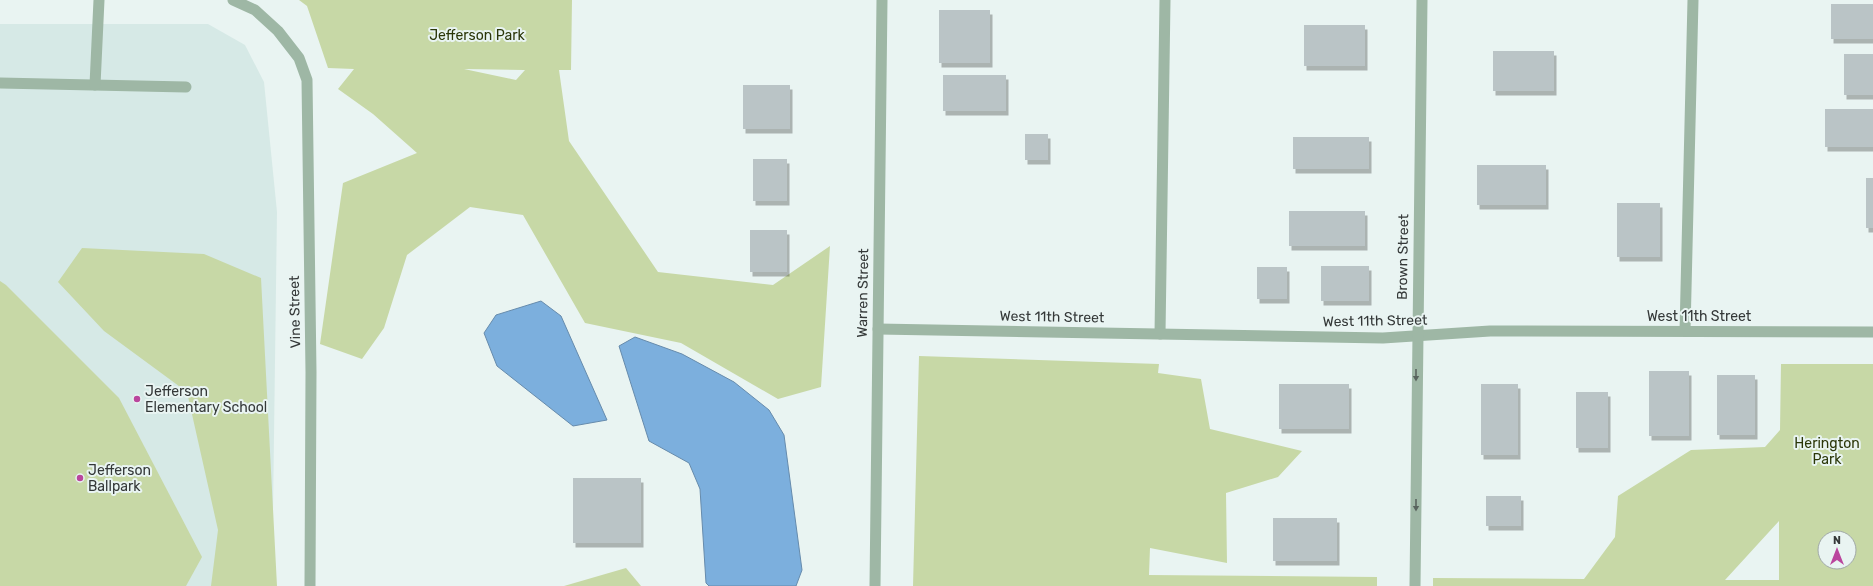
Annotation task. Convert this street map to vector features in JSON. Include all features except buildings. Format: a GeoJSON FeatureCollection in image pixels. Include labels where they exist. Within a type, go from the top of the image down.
{"type":"FeatureCollection","features":[{"type":"Feature","properties":{"kind":"street"},"geometry":{"type":"LineString","coordinates":[[95,86],[99,0]]}},
{"type":"Feature","properties":{"kind":"street","name":"Vine Street"},"geometry":{"type":"LineString","coordinates":[[233,0],[255,10],[278,31],[299,58],[307,80],[311,372],[310,586]]}},
{"type":"Feature","properties":{"kind":"street","name":"Warren Street"},"geometry":{"type":"LineString","coordinates":[[875,586],[882,0]]}},
{"type":"Feature","properties":{"kind":"street"},"geometry":{"type":"LineString","coordinates":[[1160,334],[1165,0]]}},
{"type":"Feature","properties":{"kind":"street","name":"Brown Street"},"geometry":{"type":"LineString","coordinates":[[1415,586],[1422,0]]}},
{"type":"Feature","properties":{"kind":"street"},"geometry":{"type":"LineString","coordinates":[[1685,331],[1693,0]]}},
{"type":"Feature","properties":{"kind":"street"},"geometry":{"type":"LineString","coordinates":[[0,83],[186,87]]}},
{"type":"Feature","properties":{"kind":"street","name":"West 11th Street"},"geometry":{"type":"LineString","coordinates":[[878,329],[1383,338],[1490,331],[1873,332]]}},
{"type":"Feature","properties":{"kind":"shaded area","name":"Jefferson Elementary School"},"geometry":{"type":"Polygon","coordinates":[[[0,24],[208,24],[245,45],[264,82],[277,212],[272,586],[0,586],[0,24]]]}},
{"type":"Feature","properties":{"kind":"green space","name":"Jefferson Park"},"geometry":{"type":"Polygon","coordinates":[[[299,0],[572,0],[571,70],[559,70],[569,141],[658,272],[773,285],[830,246],[821,387],[778,399],[681,343],[585,323],[523,215],[470,207],[407,255],[384,328],[362,359],[320,344],[343,183],[417,153],[373,114],[338,89],[354,69],[328,68],[307,6],[299,0]],[[464,69],[516,80],[525,70],[464,69]]]}},
{"type":"Feature","properties":{"kind":"green space"},"geometry":{"type":"Polygon","coordinates":[[[82,248],[204,254],[261,278],[277,586],[211,586],[218,530],[187,392],[104,331],[58,282],[82,248]]]}},
{"type":"Feature","properties":{"kind":"green space","name":"Jefferson Ballpark"},"geometry":{"type":"Polygon","coordinates":[[[0,281],[6,285],[119,398],[202,557],[186,586],[0,586],[0,281]]]}},
{"type":"Feature","properties":{"kind":"green space"},"geometry":{"type":"Polygon","coordinates":[[[919,356],[1159,364],[1158,373],[1201,379],[1210,429],[1302,451],[1278,477],[1226,493],[1227,563],[1150,548],[1149,575],[1377,577],[1377,586],[913,586],[919,356]]]}},
{"type":"Feature","properties":{"kind":"green space","name":"Herington Park"},"geometry":{"type":"Polygon","coordinates":[[[1781,364],[1873,364],[1873,586],[1433,586],[1433,578],[1584,579],[1615,537],[1618,496],[1691,450],[1765,447],[1780,430],[1781,364]],[[1779,521],[1725,580],[1779,580],[1779,521]]]}},
{"type":"Feature","properties":{"kind":"green space"},"geometry":{"type":"Polygon","coordinates":[[[626,568],[641,586],[564,586],[626,568]]]}},
{"type":"Feature","properties":{"kind":"water"},"geometry":{"type":"Polygon","coordinates":[[[541,301],[561,316],[607,420],[573,426],[497,366],[484,333],[496,315],[541,301]]]}},
{"type":"Feature","properties":{"kind":"water"},"geometry":{"type":"Polygon","coordinates":[[[635,337],[682,354],[734,382],[769,410],[784,435],[802,570],[796,586],[709,586],[706,583],[700,489],[689,463],[649,441],[619,346],[635,337]]]}},
{"type":"Feature","properties":{"kind":"place","name":"Jefferson Elementary School"},"geometry":{"type":"Point","coordinates":[137,399]}},
{"type":"Feature","properties":{"kind":"place","name":"Jefferson Ballpark"},"geometry":{"type":"Point","coordinates":[80,478]}}]}
